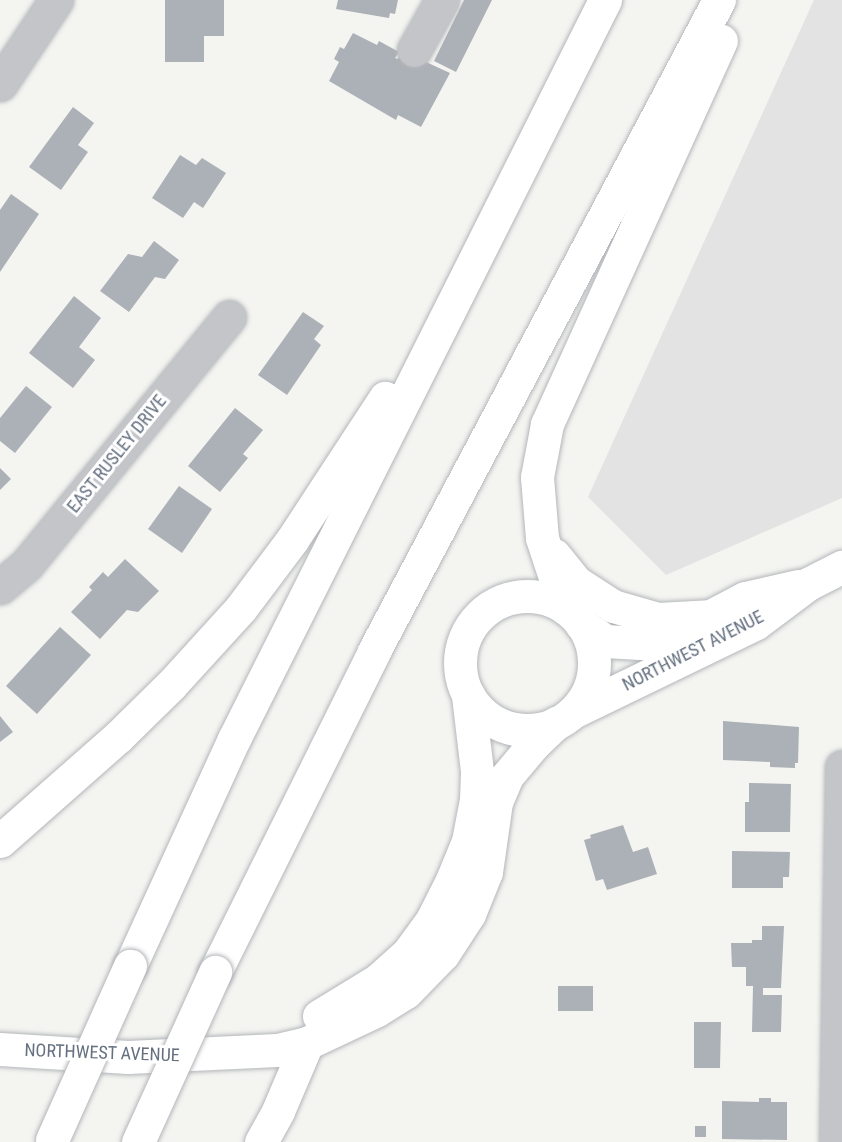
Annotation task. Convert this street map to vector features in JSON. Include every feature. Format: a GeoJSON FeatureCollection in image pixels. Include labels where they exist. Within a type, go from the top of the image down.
{"type":"FeatureCollection","features":[{"type":"Feature","properties":{"kind":"main road"},"geometry":{"type":"LineString","coordinates":[[52,1141],[234,739],[605,0]]}},
{"type":"Feature","properties":{"kind":"main road"},"geometry":{"type":"LineString","coordinates":[[138,1142],[215,972],[374,651],[719,0]]}},
{"type":"Feature","properties":{"kind":"main road"},"geometry":{"type":"LineString","coordinates":[[573,616],[544,598],[532,596],[508,599],[487,609],[471,627],[461,648],[460,672],[468,694],[482,713],[502,725],[534,730],[565,718],[588,690],[593,670],[591,646],[573,616],[542,538],[537,477],[547,424],[739,0]]}},
{"type":"Feature","properties":{"kind":"main road"},"geometry":{"type":"LineString","coordinates":[[0,841],[126,729],[171,685],[241,608],[292,540],[390,390],[548,112]]}},
{"type":"Feature","properties":{"kind":"main road"},"geometry":{"type":"LineString","coordinates":[[542,538],[562,567],[576,582],[613,606],[658,619],[713,616]]}},
{"type":"Feature","properties":{"kind":"main road","name":"NORTHWEST AVENUE"},"geometry":{"type":"LineString","coordinates":[[0,1049],[129,1057],[277,1050],[308,1042],[377,1010],[406,992],[443,954],[469,914],[486,872],[496,802],[507,776],[532,745],[565,718],[756,623],[808,584],[842,567]]}},
{"type":"Feature","properties":{"kind":"main road","name":"NORTHWEST AVENUE"},"geometry":{"type":"LineString","coordinates":[[573,616],[605,641],[657,644],[745,598],[808,584]]}},
{"type":"Feature","properties":{"kind":"main road","name":"NORTHWEST AVENUE"},"geometry":{"type":"LineString","coordinates":[[203,1055],[312,1020],[344,1003],[378,980],[408,953],[432,920],[468,841],[476,800],[477,771],[468,694]]}},
{"type":"Feature","properties":{"kind":"main road"},"geometry":{"type":"LineString","coordinates":[[261,1142],[308,1042]]}},
{"type":"Feature","properties":{"kind":"street"},"geometry":{"type":"LineString","coordinates":[[0,84],[56,0]]}},
{"type":"Feature","properties":{"kind":"street"},"geometry":{"type":"LineString","coordinates":[[414,50],[442,0]]}},
{"type":"Feature","properties":{"kind":"street","name":"EAST RUSLEY DRIVE"},"geometry":{"type":"LineString","coordinates":[[0,587],[27,564],[229,317]]}},
{"type":"Feature","properties":{"kind":"street"},"geometry":{"type":"LineString","coordinates":[[836,1142],[842,767]]}},
{"type":"Feature","properties":{"kind":"shaded area"},"geometry":{"type":"Polygon","coordinates":[[[814,0],[842,0],[842,498],[666,575],[588,497],[814,0]]]}},
{"type":"Feature","properties":{"kind":"building"},"geometry":{"type":"Polygon","coordinates":[[[165,0],[224,0],[224,36],[204,36],[204,62],[165,62],[165,0]]]}},
{"type":"Feature","properties":{"kind":"building"},"geometry":{"type":"Polygon","coordinates":[[[338,0],[398,0],[395,14],[390,13],[389,18],[336,9],[338,0]]]}},
{"type":"Feature","properties":{"kind":"building"},"geometry":{"type":"Polygon","coordinates":[[[464,0],[492,0],[456,72],[434,61],[464,0]]]}},
{"type":"Feature","properties":{"kind":"building"},"geometry":{"type":"Polygon","coordinates":[[[353,33],[377,45],[379,41],[399,52],[395,58],[398,59],[402,51],[450,73],[421,127],[398,115],[396,120],[329,81],[339,62],[334,59],[340,47],[344,49],[353,33]]]}},
{"type":"Feature","properties":{"kind":"building"},"geometry":{"type":"Polygon","coordinates":[[[73,107],[94,123],[78,145],[88,152],[61,190],[29,167],[73,107]]]}},
{"type":"Feature","properties":{"kind":"building"},"geometry":{"type":"Polygon","coordinates":[[[180,155],[196,165],[202,158],[226,173],[203,208],[194,202],[183,218],[152,198],[180,155]]]}},
{"type":"Feature","properties":{"kind":"building"},"geometry":{"type":"Polygon","coordinates":[[[11,194],[39,214],[0,272],[0,210],[11,194]]]}},
{"type":"Feature","properties":{"kind":"building"},"geometry":{"type":"Polygon","coordinates":[[[154,241],[179,260],[165,279],[155,277],[129,312],[100,291],[128,254],[142,257],[154,241]]]}},
{"type":"Feature","properties":{"kind":"building"},"geometry":{"type":"Polygon","coordinates":[[[74,296],[101,318],[79,347],[95,360],[73,388],[29,353],[74,296]]]}},
{"type":"Feature","properties":{"kind":"building"},"geometry":{"type":"Polygon","coordinates":[[[303,312],[324,326],[314,339],[321,345],[287,395],[258,375],[303,312]]]}},
{"type":"Feature","properties":{"kind":"building"},"geometry":{"type":"Polygon","coordinates":[[[26,386],[52,407],[15,453],[0,441],[0,418],[26,386]]]}},
{"type":"Feature","properties":{"kind":"building"},"geometry":{"type":"Polygon","coordinates":[[[235,408],[263,430],[243,454],[248,458],[220,492],[188,466],[235,408]]]}},
{"type":"Feature","properties":{"kind":"building"},"geometry":{"type":"Polygon","coordinates":[[[0,468],[11,479],[0,490],[0,468]]]}},
{"type":"Feature","properties":{"kind":"building"},"geometry":{"type":"Polygon","coordinates":[[[179,486],[212,509],[182,553],[148,529],[179,486]]]}},
{"type":"Feature","properties":{"kind":"building"},"geometry":{"type":"Polygon","coordinates":[[[125,559],[159,591],[138,612],[127,610],[100,639],[71,612],[92,590],[89,587],[103,572],[108,577],[125,559]]]}},
{"type":"Feature","properties":{"kind":"building"},"geometry":{"type":"Polygon","coordinates":[[[60,627],[91,655],[37,714],[6,686],[60,627]]]}},
{"type":"Feature","properties":{"kind":"building"},"geometry":{"type":"Polygon","coordinates":[[[0,716],[13,732],[0,742],[0,716]]]}},
{"type":"Feature","properties":{"kind":"building"},"geometry":{"type":"Polygon","coordinates":[[[723,721],[799,727],[798,763],[795,763],[795,768],[770,767],[770,762],[723,760],[723,721]]]}},
{"type":"Feature","properties":{"kind":"building"},"geometry":{"type":"Polygon","coordinates":[[[749,783],[791,784],[790,832],[745,832],[745,802],[749,802],[749,783]]]}},
{"type":"Feature","properties":{"kind":"building"},"geometry":{"type":"Polygon","coordinates":[[[623,825],[633,852],[648,847],[657,874],[607,890],[603,879],[596,881],[584,840],[591,838],[590,835],[623,825]]]}},
{"type":"Feature","properties":{"kind":"building"},"geometry":{"type":"Polygon","coordinates":[[[732,851],[790,852],[789,877],[783,877],[783,888],[732,888],[732,851]]]}},
{"type":"Feature","properties":{"kind":"building"},"geometry":{"type":"Polygon","coordinates":[[[762,926],[784,926],[781,988],[763,988],[763,995],[782,995],[781,1032],[752,1032],[753,986],[746,986],[746,967],[732,967],[731,943],[752,943],[752,940],[762,940],[762,926]]]}},
{"type":"Feature","properties":{"kind":"building"},"geometry":{"type":"Polygon","coordinates":[[[558,986],[593,986],[593,1011],[558,1011],[558,986]]]}},
{"type":"Feature","properties":{"kind":"building"},"geometry":{"type":"Polygon","coordinates":[[[694,1022],[721,1022],[720,1068],[694,1068],[694,1022]]]}},
{"type":"Feature","properties":{"kind":"building"},"geometry":{"type":"Polygon","coordinates":[[[759,1098],[771,1098],[771,1102],[787,1102],[787,1140],[722,1139],[722,1101],[759,1102],[759,1098]]]}},
{"type":"Feature","properties":{"kind":"building"},"geometry":{"type":"Polygon","coordinates":[[[695,1126],[706,1126],[706,1137],[695,1137],[695,1126]]]}}]}
